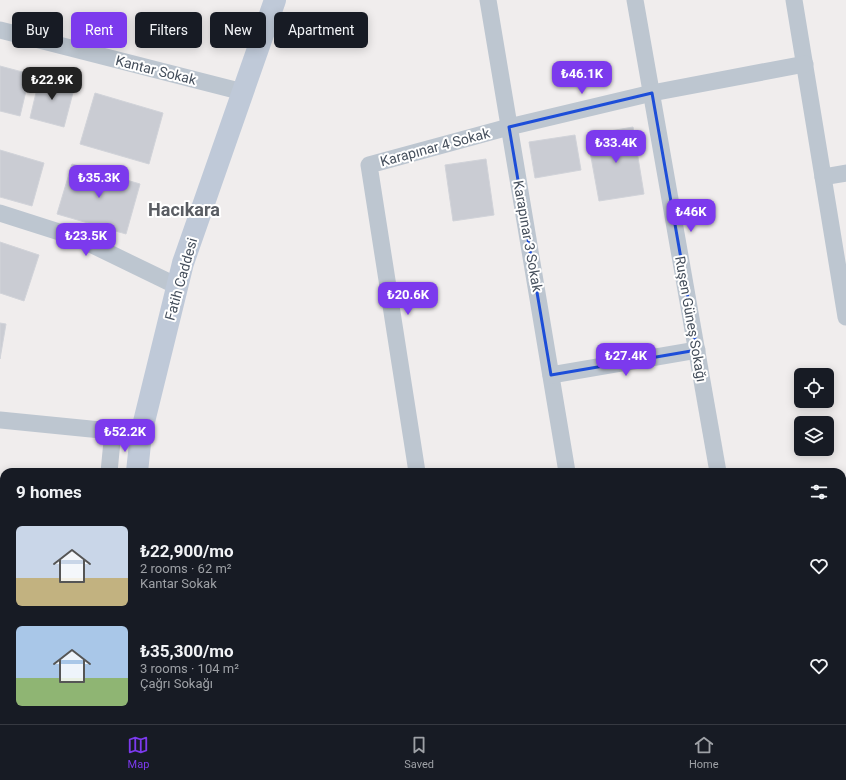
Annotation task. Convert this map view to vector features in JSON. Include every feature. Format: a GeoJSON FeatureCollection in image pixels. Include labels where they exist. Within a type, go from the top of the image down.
{"type":"FeatureCollection","features":[{"type":"Feature","properties":{"kind":"main road","name":"Fatih Caddesi"},"geometry":{"type":"LineString","coordinates":[[137,468],[141,434],[183,263],[275,0]]}},
{"type":"Feature","properties":{"kind":"street","name":"Karapınar 3 Sokak"},"geometry":{"type":"LineString","coordinates":[[488,0],[566,468]]}},
{"type":"Feature","properties":{"kind":"street","name":"Ruşen Güneş Sokağı"},"geometry":{"type":"LineString","coordinates":[[636,0],[717,468]]}},
{"type":"Feature","properties":{"kind":"street"},"geometry":{"type":"LineString","coordinates":[[794,0],[846,316]]}},
{"type":"Feature","properties":{"kind":"street","name":"Kantar Sokak"},"geometry":{"type":"LineString","coordinates":[[0,30],[243,92]]}},
{"type":"Feature","properties":{"kind":"street","name":"Karapınar 4 Sokak"},"geometry":{"type":"LineString","coordinates":[[416,468],[369,165],[509,127],[652,93],[804,64]]}},
{"type":"Feature","properties":{"kind":"street"},"geometry":{"type":"LineString","coordinates":[[823,177],[846,173]]}},
{"type":"Feature","properties":{"kind":"street"},"geometry":{"type":"LineString","coordinates":[[0,214],[78,238],[177,286]]}},
{"type":"Feature","properties":{"kind":"street"},"geometry":{"type":"LineString","coordinates":[[551,375],[697,350]]}},
{"type":"Feature","properties":{"kind":"street"},"geometry":{"type":"LineString","coordinates":[[0,420],[141,434]]}},
{"type":"Feature","properties":{"kind":"street"},"geometry":{"type":"LineString","coordinates":[[109,468],[113,431]]}},
{"type":"Feature","properties":{"kind":"highlighted area"},"geometry":{"type":"Polygon","coordinates":[[[652,93],[697,350],[551,375],[509,127],[652,93]]]}},
{"type":"Feature","properties":{"kind":"building"},"geometry":{"type":"Polygon","coordinates":[[[0,66],[30,74],[20,116],[0,111],[0,66]]]}},
{"type":"Feature","properties":{"kind":"building"},"geometry":{"type":"Polygon","coordinates":[[[40,76],[75,85],[64,127],[30,118],[40,76]]]}},
{"type":"Feature","properties":{"kind":"building"},"geometry":{"type":"Polygon","coordinates":[[[95,93],[163,113],[149,164],[80,144],[95,93]]]}},
{"type":"Feature","properties":{"kind":"building"},"geometry":{"type":"Polygon","coordinates":[[[633,127],[644,194],[599,201],[587,135],[633,127]]]}},
{"type":"Feature","properties":{"kind":"building"},"geometry":{"type":"Polygon","coordinates":[[[575,135],[581,170],[535,178],[529,142],[575,135]]]}},
{"type":"Feature","properties":{"kind":"building"},"geometry":{"type":"Polygon","coordinates":[[[0,150],[44,163],[32,206],[0,197],[0,150]]]}},
{"type":"Feature","properties":{"kind":"building"},"geometry":{"type":"Polygon","coordinates":[[[486,159],[494,215],[453,221],[445,165],[486,159]]]}},
{"type":"Feature","properties":{"kind":"building"},"geometry":{"type":"Polygon","coordinates":[[[72,164],[140,184],[126,234],[57,214],[72,164]]]}},
{"type":"Feature","properties":{"kind":"building"},"geometry":{"type":"Polygon","coordinates":[[[0,242],[39,255],[24,301],[0,293],[0,242]]]}},
{"type":"Feature","properties":{"kind":"building"},"geometry":{"type":"Polygon","coordinates":[[[0,323],[6,324],[0,359],[0,323]]]}},
{"type":"Feature","properties":{"kind":"district","name":"Hacıkara"},"geometry":{"type":"Point","coordinates":[184,209]}}]}
